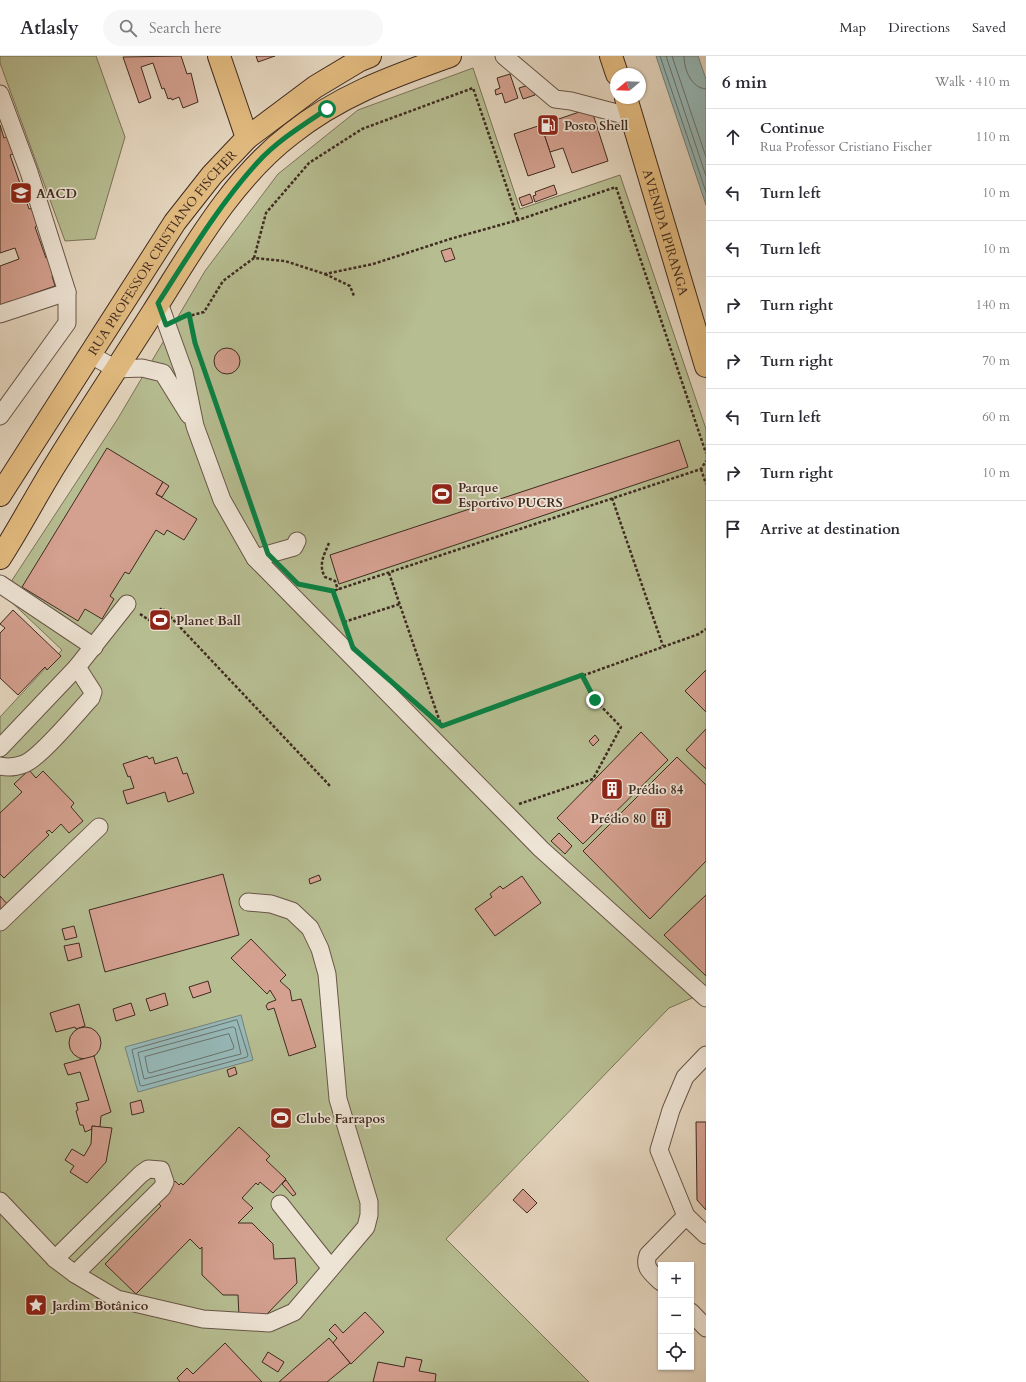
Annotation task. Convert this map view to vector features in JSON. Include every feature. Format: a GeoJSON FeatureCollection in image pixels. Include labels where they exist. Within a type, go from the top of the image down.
{"type":"FeatureCollection","features":[{"type":"Feature","properties":{"kind":"main road"},"geometry":{"type":"LineString","coordinates":[[219,56],[247,138]]}},
{"type":"Feature","properties":{"kind":"main road","name":"RUA PROFESSOR CRISTIANO FISCHER"},"geometry":{"type":"LineString","coordinates":[[0,495],[175,222],[212,175],[247,138],[315,87],[370,56]]}},
{"type":"Feature","properties":{"kind":"main road","name":"RUA PROFESSOR CRISTIANO FISCHER"},"geometry":{"type":"LineString","coordinates":[[2,544],[57,462],[202,234],[232,192],[258,162],[291,133],[327,109],[360,90],[450,56]]}},
{"type":"Feature","properties":{"kind":"main road"},"geometry":{"type":"LineString","coordinates":[[258,162],[315,87]]}},
{"type":"Feature","properties":{"kind":"main road","name":"AVENIDA IPIRANGA"},"geometry":{"type":"LineString","coordinates":[[629,107],[706,366]]}},
{"type":"Feature","properties":{"kind":"lane"},"geometry":{"type":"LineString","coordinates":[[504,56],[555,99],[629,107]]}},
{"type":"Feature","properties":{"kind":"lane"},"geometry":{"type":"LineString","coordinates":[[0,94],[29,172],[67,292],[67,323],[0,416]]}},
{"type":"Feature","properties":{"kind":"lane"},"geometry":{"type":"LineString","coordinates":[[0,314],[67,292]]}},
{"type":"Feature","properties":{"kind":"lane"},"geometry":{"type":"LineString","coordinates":[[158,303],[184,372],[196,426],[222,500],[255,558],[541,849],[706,998]]}},
{"type":"Feature","properties":{"kind":"lane"},"geometry":{"type":"LineString","coordinates":[[89,354],[116,369],[142,368],[163,373],[196,426]]}},
{"type":"Feature","properties":{"kind":"lane"},"geometry":{"type":"LineString","coordinates":[[255,558],[294,547],[297,541]]}},
{"type":"Feature","properties":{"kind":"lane"},"geometry":{"type":"LineString","coordinates":[[0,584],[94,647]]}},
{"type":"Feature","properties":{"kind":"lane"},"geometry":{"type":"LineString","coordinates":[[0,748],[77,667],[127,604]]}},
{"type":"Feature","properties":{"kind":"lane"},"geometry":{"type":"LineString","coordinates":[[0,766],[7,768],[25,764],[37,755],[91,698],[93,692],[90,685],[77,667]]}},
{"type":"Feature","properties":{"kind":"lane"},"geometry":{"type":"LineString","coordinates":[[0,922],[99,827]]}},
{"type":"Feature","properties":{"kind":"lane"},"geometry":{"type":"LineString","coordinates":[[0,1201],[55,1259],[75,1274],[117,1299],[203,1319],[269,1323],[294,1312],[330,1267],[366,1227],[369,1215],[368,1202],[338,1099],[327,974],[320,949],[310,928],[292,911],[271,904],[248,902]]}},
{"type":"Feature","properties":{"kind":"lane"},"geometry":{"type":"LineString","coordinates":[[706,1055],[685,1077],[670,1110],[659,1150],[686,1216],[706,1236]]}},
{"type":"Feature","properties":{"kind":"lane"},"geometry":{"type":"LineString","coordinates":[[55,1259],[141,1174],[148,1169],[161,1170],[165,1182],[162,1188],[75,1274]]}},
{"type":"Feature","properties":{"kind":"lane"},"geometry":{"type":"LineString","coordinates":[[280,1204],[330,1267]]}},
{"type":"Feature","properties":{"kind":"lane"},"geometry":{"type":"LineString","coordinates":[[658,1279],[647,1268],[646,1261],[648,1255],[686,1216]]}},
{"type":"Feature","properties":{"kind":"lane"},"geometry":{"type":"LineString","coordinates":[[694,1315],[706,1328]]}},
{"type":"Feature","properties":{"kind":"path"},"geometry":{"type":"LineString","coordinates":[[166,325],[189,314],[204,312],[223,282],[254,258],[266,213],[309,163],[362,129],[473,88],[518,220]]}},
{"type":"Feature","properties":{"kind":"path"},"geometry":{"type":"LineString","coordinates":[[325,274],[373,264],[450,239],[518,220],[616,187],[706,453]]}},
{"type":"Feature","properties":{"kind":"path"},"geometry":{"type":"LineString","coordinates":[[254,258],[285,261],[325,274],[350,286],[354,296]]}},
{"type":"Feature","properties":{"kind":"path"},"geometry":{"type":"LineString","coordinates":[[189,314],[195,343],[268,554],[298,584],[333,591],[338,590],[701,469],[706,461]]}},
{"type":"Feature","properties":{"kind":"path"},"geometry":{"type":"LineString","coordinates":[[701,469],[706,484]]}},
{"type":"Feature","properties":{"kind":"path"},"geometry":{"type":"LineString","coordinates":[[612,498],[663,646]]}},
{"type":"Feature","properties":{"kind":"path"},"geometry":{"type":"LineString","coordinates":[[329,543],[321,562],[321,571],[324,577],[335,581],[338,590]]}},
{"type":"Feature","properties":{"kind":"path"},"geometry":{"type":"LineString","coordinates":[[389,573],[445,733]]}},
{"type":"Feature","properties":{"kind":"path"},"geometry":{"type":"LineString","coordinates":[[333,591],[346,628]]}},
{"type":"Feature","properties":{"kind":"path"},"geometry":{"type":"LineString","coordinates":[[127,604],[149,620],[162,608],[331,787]]}},
{"type":"Feature","properties":{"kind":"path"},"geometry":{"type":"LineString","coordinates":[[344,622],[400,604]]}},
{"type":"Feature","properties":{"kind":"path"},"geometry":{"type":"LineString","coordinates":[[442,726],[699,634],[706,629]]}},
{"type":"Feature","properties":{"kind":"path"},"geometry":{"type":"LineString","coordinates":[[514,806],[593,779],[621,727],[595,700],[582,675]]}},
{"type":"Feature","properties":{"kind":"path"},"geometry":{"type":"LineString","coordinates":[[436,721],[442,726]]}},
{"type":"Feature","properties":{"kind":"green space"},"geometry":{"type":"Polygon","coordinates":[[[0,56],[96,56],[125,137],[95,239],[65,241],[0,63],[0,56]]]}},
{"type":"Feature","properties":{"kind":"green space"},"geometry":{"type":"Polygon","coordinates":[[[473,68],[520,209],[620,175],[706,429],[706,992],[669,1008],[446,1239],[589,1382],[0,1382],[0,717],[62,650],[3,594],[117,420],[205,271],[278,174],[358,110],[473,68]]]}},
{"type":"Feature","properties":{"kind":"water"},"geometry":{"type":"Polygon","coordinates":[[[656,56],[698,56],[706,79],[706,205],[656,56]]]}},
{"type":"Feature","properties":{"kind":"water"},"geometry":{"type":"Polygon","coordinates":[[[241,1015],[253,1060],[138,1092],[125,1047],[241,1015]]]}},
{"type":"Feature","properties":{"kind":"building"},"geometry":{"type":"Polygon","coordinates":[[[181,56],[187,74],[191,73],[198,102],[183,108],[179,97],[172,100],[171,98],[168,99],[164,88],[162,89],[153,63],[141,67],[151,98],[139,103],[123,57],[181,56]]]}},
{"type":"Feature","properties":{"kind":"building"},"geometry":{"type":"Polygon","coordinates":[[[256,56],[275,56],[258,62],[256,56]]]}},
{"type":"Feature","properties":{"kind":"building"},"geometry":{"type":"Polygon","coordinates":[[[510,74],[518,98],[505,103],[502,93],[496,95],[495,90],[500,88],[497,78],[510,74]]]}},
{"type":"Feature","properties":{"kind":"building"},"geometry":{"type":"Polygon","coordinates":[[[532,84],[535,95],[523,99],[519,88],[532,84]]]}},
{"type":"Feature","properties":{"kind":"building"},"geometry":{"type":"Polygon","coordinates":[[[591,108],[608,161],[572,173],[563,148],[550,152],[541,125],[591,108]]]}},
{"type":"Feature","properties":{"kind":"building"},"geometry":{"type":"Polygon","coordinates":[[[0,125],[4,138],[8,136],[14,154],[10,155],[29,209],[33,208],[39,225],[35,227],[46,258],[49,257],[56,275],[52,276],[55,286],[29,295],[30,298],[13,305],[11,301],[0,305],[0,266],[19,259],[15,248],[0,253],[0,125]]]}},
{"type":"Feature","properties":{"kind":"building"},"geometry":{"type":"Polygon","coordinates":[[[541,125],[555,167],[528,176],[514,134],[541,125]]]}},
{"type":"Feature","properties":{"kind":"building"},"geometry":{"type":"Polygon","coordinates":[[[554,185],[557,194],[535,202],[533,196],[536,195],[535,192],[554,185]]]}},
{"type":"Feature","properties":{"kind":"building"},"geometry":{"type":"Polygon","coordinates":[[[530,194],[533,202],[522,206],[519,198],[530,194]]]}},
{"type":"Feature","properties":{"kind":"building"},"geometry":{"type":"Polygon","coordinates":[[[451,248],[455,259],[445,262],[441,251],[451,248]]]}},
{"type":"Feature","properties":{"kind":"building"},"geometry":{"type":"Polygon","coordinates":[[[227,348],[236,352],[240,361],[236,370],[227,374],[218,370],[214,361],[218,352],[227,348]]]}},
{"type":"Feature","properties":{"kind":"building"},"geometry":{"type":"Polygon","coordinates":[[[679,440],[688,467],[339,584],[330,555],[679,440]]]}},
{"type":"Feature","properties":{"kind":"building"},"geometry":{"type":"Polygon","coordinates":[[[107,448],[163,482],[156,494],[197,519],[184,540],[167,530],[164,535],[156,530],[129,574],[125,572],[110,596],[114,599],[102,619],[85,609],[78,621],[22,587],[107,448]]]}},
{"type":"Feature","properties":{"kind":"building"},"geometry":{"type":"Polygon","coordinates":[[[163,482],[169,486],[162,497],[156,494],[163,482]]]}},
{"type":"Feature","properties":{"kind":"building"},"geometry":{"type":"Polygon","coordinates":[[[13,610],[61,656],[47,670],[45,667],[18,695],[0,678],[0,633],[5,628],[0,624],[13,610]]]}},
{"type":"Feature","properties":{"kind":"building"},"geometry":{"type":"Polygon","coordinates":[[[706,670],[706,712],[685,691],[706,670]]]}},
{"type":"Feature","properties":{"kind":"building"},"geometry":{"type":"Polygon","coordinates":[[[706,729],[706,769],[686,750],[706,729]]]}},
{"type":"Feature","properties":{"kind":"building","name":"Prédio 84"},"geometry":{"type":"Polygon","coordinates":[[[641,732],[668,760],[583,844],[557,818],[641,732]]]}},
{"type":"Feature","properties":{"kind":"building"},"geometry":{"type":"Polygon","coordinates":[[[595,735],[599,740],[593,746],[589,741],[595,735]]]}},
{"type":"Feature","properties":{"kind":"building"},"geometry":{"type":"Polygon","coordinates":[[[147,756],[149,759],[153,757],[155,764],[177,757],[183,774],[187,773],[194,793],[168,802],[165,792],[127,804],[123,791],[134,788],[130,776],[128,777],[123,764],[147,756]]]}},
{"type":"Feature","properties":{"kind":"building","name":"Prédio 80"},"geometry":{"type":"Polygon","coordinates":[[[677,757],[706,785],[706,861],[650,919],[583,851],[677,757]]]}},
{"type":"Feature","properties":{"kind":"building"},"geometry":{"type":"Polygon","coordinates":[[[29,770],[36,778],[43,771],[74,803],[71,807],[83,821],[69,833],[61,824],[52,833],[49,830],[46,832],[49,835],[4,878],[0,874],[0,813],[22,792],[14,784],[29,770]]]}},
{"type":"Feature","properties":{"kind":"building"},"geometry":{"type":"Polygon","coordinates":[[[559,833],[572,846],[565,854],[551,841],[559,833]]]}},
{"type":"Feature","properties":{"kind":"building"},"geometry":{"type":"Polygon","coordinates":[[[223,874],[239,935],[105,972],[89,910],[223,874]]]}},
{"type":"Feature","properties":{"kind":"building"},"geometry":{"type":"Polygon","coordinates":[[[319,875],[321,880],[310,884],[309,879],[319,875]]]}},
{"type":"Feature","properties":{"kind":"building"},"geometry":{"type":"Polygon","coordinates":[[[522,876],[541,903],[495,936],[475,909],[492,897],[490,894],[500,886],[503,889],[522,876]]]}},
{"type":"Feature","properties":{"kind":"building"},"geometry":{"type":"Polygon","coordinates":[[[706,895],[706,976],[664,935],[706,895]]]}},
{"type":"Feature","properties":{"kind":"building"},"geometry":{"type":"Polygon","coordinates":[[[0,896],[8,905],[0,913],[0,896]]]}},
{"type":"Feature","properties":{"kind":"building"},"geometry":{"type":"Polygon","coordinates":[[[74,926],[77,937],[65,940],[62,929],[74,926]]]}},
{"type":"Feature","properties":{"kind":"building"},"geometry":{"type":"Polygon","coordinates":[[[251,939],[286,975],[280,981],[290,990],[292,1001],[301,999],[316,1047],[289,1056],[274,1008],[268,1010],[266,1006],[268,1003],[276,1000],[270,990],[267,994],[231,958],[251,939]]]}},
{"type":"Feature","properties":{"kind":"building"},"geometry":{"type":"Polygon","coordinates":[[[79,943],[82,957],[68,961],[64,946],[79,943]]]}},
{"type":"Feature","properties":{"kind":"building"},"geometry":{"type":"Polygon","coordinates":[[[208,981],[211,992],[193,998],[189,987],[208,981]]]}},
{"type":"Feature","properties":{"kind":"building"},"geometry":{"type":"Polygon","coordinates":[[[165,993],[168,1005],[150,1011],[146,999],[165,993]]]}},
{"type":"Feature","properties":{"kind":"building"},"geometry":{"type":"Polygon","coordinates":[[[131,1003],[135,1015],[116,1021],[113,1009],[131,1003]]]}},
{"type":"Feature","properties":{"kind":"building"},"geometry":{"type":"Polygon","coordinates":[[[79,1004],[85,1026],[56,1032],[50,1013],[79,1004]]]}},
{"type":"Feature","properties":{"kind":"building"},"geometry":{"type":"Polygon","coordinates":[[[85,1027],[96,1032],[101,1043],[96,1054],[85,1059],[74,1054],[69,1043],[74,1032],[85,1027]]]}},
{"type":"Feature","properties":{"kind":"building"},"geometry":{"type":"Polygon","coordinates":[[[94,1056],[111,1112],[101,1116],[100,1127],[92,1126],[92,1129],[85,1132],[83,1125],[80,1125],[76,1111],[78,1110],[76,1103],[89,1100],[80,1072],[68,1075],[64,1064],[94,1056]]]}},
{"type":"Feature","properties":{"kind":"building"},"geometry":{"type":"Polygon","coordinates":[[[235,1067],[237,1074],[229,1077],[227,1070],[235,1067]]]}},
{"type":"Feature","properties":{"kind":"building"},"geometry":{"type":"Polygon","coordinates":[[[141,1100],[144,1112],[132,1115],[130,1103],[141,1100]]]}},
{"type":"Feature","properties":{"kind":"building"},"geometry":{"type":"Polygon","coordinates":[[[696,1122],[706,1122],[706,1210],[697,1200],[696,1122]]]}},
{"type":"Feature","properties":{"kind":"building"},"geometry":{"type":"Polygon","coordinates":[[[92,1126],[112,1128],[106,1162],[87,1183],[70,1172],[74,1166],[65,1160],[72,1149],[84,1156],[91,1144],[92,1126]]]}},
{"type":"Feature","properties":{"kind":"building"},"geometry":{"type":"Polygon","coordinates":[[[239,1127],[270,1156],[266,1160],[286,1179],[273,1193],[260,1182],[258,1185],[256,1183],[242,1198],[253,1208],[238,1223],[252,1223],[273,1244],[274,1259],[295,1258],[297,1283],[264,1317],[239,1317],[238,1295],[223,1295],[202,1275],[202,1247],[200,1249],[190,1239],[136,1294],[105,1264],[161,1206],[156,1201],[175,1181],[179,1185],[181,1183],[183,1185],[239,1127]]]}},
{"type":"Feature","properties":{"kind":"building"},"geometry":{"type":"Polygon","coordinates":[[[286,1180],[296,1194],[293,1196],[282,1184],[286,1180]]]}},
{"type":"Feature","properties":{"kind":"building"},"geometry":{"type":"Polygon","coordinates":[[[523,1189],[537,1203],[527,1213],[513,1200],[523,1189]]]}},
{"type":"Feature","properties":{"kind":"building"},"geometry":{"type":"Polygon","coordinates":[[[365,1312],[384,1332],[351,1364],[333,1343],[337,1338],[329,1330],[335,1324],[343,1333],[365,1312]]]}},
{"type":"Feature","properties":{"kind":"building"},"geometry":{"type":"Polygon","coordinates":[[[329,1338],[350,1363],[327,1382],[279,1382],[329,1338]]]}},
{"type":"Feature","properties":{"kind":"building"},"geometry":{"type":"Polygon","coordinates":[[[225,1343],[262,1382],[180,1382],[177,1378],[187,1368],[193,1374],[225,1343]]]}},
{"type":"Feature","properties":{"kind":"building"},"geometry":{"type":"Polygon","coordinates":[[[268,1352],[284,1362],[278,1372],[262,1362],[268,1352]]]}},
{"type":"Feature","properties":{"kind":"building"},"geometry":{"type":"Polygon","coordinates":[[[406,1357],[422,1360],[419,1371],[436,1374],[435,1382],[373,1382],[378,1362],[404,1367],[406,1357]]]}},
{"type":"Feature","properties":{"kind":"place","name":"Posto Shell"},"geometry":{"type":"Point","coordinates":[548,125]}},
{"type":"Feature","properties":{"kind":"place","name":"AACD"},"geometry":{"type":"Point","coordinates":[21,193]}},
{"type":"Feature","properties":{"kind":"place","name":"Parque Esportivo PUCRS"},"geometry":{"type":"Point","coordinates":[442,494]}},
{"type":"Feature","properties":{"kind":"place","name":"Planet Ball"},"geometry":{"type":"Point","coordinates":[160,620]}},
{"type":"Feature","properties":{"kind":"place","name":"Prédio 84"},"geometry":{"type":"Point","coordinates":[612,789]}},
{"type":"Feature","properties":{"kind":"place","name":"Prédio 80"},"geometry":{"type":"Point","coordinates":[661,818]}},
{"type":"Feature","properties":{"kind":"place","name":"Clube Farrapos"},"geometry":{"type":"Point","coordinates":[281,1118]}},
{"type":"Feature","properties":{"kind":"place","name":"Jardim Botânico"},"geometry":{"type":"Point","coordinates":[36,1305]}},
{"type":"Feature","properties":{"kind":"route"},"geometry":{"type":"LineString","coordinates":[[327,109],[291,133],[258,162],[232,192],[202,234],[158,303],[166,325],[189,314],[195,343],[268,554],[298,584],[333,591],[353,648],[442,726],[582,675],[595,700]]}}]}
